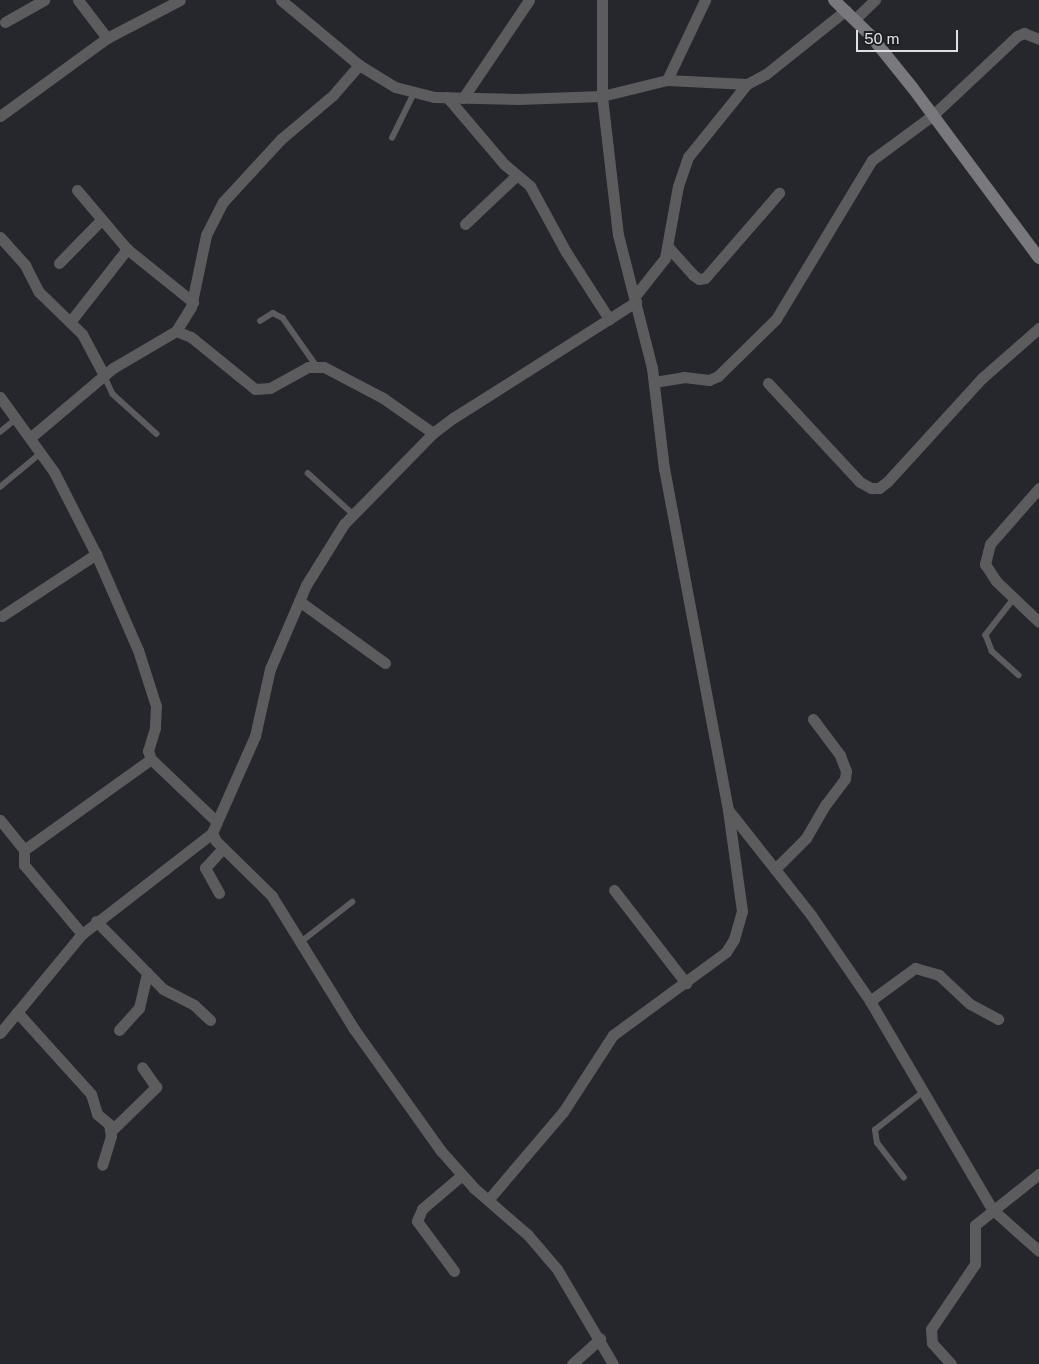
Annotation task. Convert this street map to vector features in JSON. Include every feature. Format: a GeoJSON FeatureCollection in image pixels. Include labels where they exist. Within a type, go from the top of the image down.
{"type":"FeatureCollection","features":[{"type":"Feature","properties":{"kind":"main road"},"geometry":{"type":"LineString","coordinates":[[834,0],[851,15],[933,116],[1039,258]]}},
{"type":"Feature","properties":{"kind":"street"},"geometry":{"type":"LineString","coordinates":[[5,22],[44,0]]}},
{"type":"Feature","properties":{"kind":"street"},"geometry":{"type":"LineString","coordinates":[[78,0],[108,38]]}},
{"type":"Feature","properties":{"kind":"street"},"geometry":{"type":"LineString","coordinates":[[0,116],[108,38],[180,0]]}},
{"type":"Feature","properties":{"kind":"street"},"geometry":{"type":"LineString","coordinates":[[280,0],[359,65],[395,87],[414,93],[463,98],[602,96],[668,80],[747,84]]}},
{"type":"Feature","properties":{"kind":"street"},"geometry":{"type":"LineString","coordinates":[[463,98],[529,0]]}},
{"type":"Feature","properties":{"kind":"street"},"geometry":{"type":"LineString","coordinates":[[488,1200],[563,1112],[613,1035],[726,952],[738,924],[741,894],[728,810],[664,469],[654,382],[636,299],[618,235],[602,96],[602,0]]}},
{"type":"Feature","properties":{"kind":"street"},"geometry":{"type":"LineString","coordinates":[[668,80],[705,0]]}},
{"type":"Feature","properties":{"kind":"street"},"geometry":{"type":"LineString","coordinates":[[0,1033],[82,934],[96,921],[212,833],[252,744],[265,683],[299,601],[325,551],[353,514],[434,433],[537,362],[609,319],[636,299],[658,269],[668,248],[678,186],[688,156],[747,84],[766,74],[875,0]]}},
{"type":"Feature","properties":{"kind":"street"},"geometry":{"type":"LineString","coordinates":[[654,382],[684,377],[709,380],[727,368],[783,308],[863,170],[884,149],[933,116],[1017,36],[1024,32],[1039,39]]}},
{"type":"Feature","properties":{"kind":"street"},"geometry":{"type":"LineString","coordinates":[[31,437],[104,375],[176,331],[193,302],[206,235],[222,202],[281,139],[333,95],[359,65]]}},
{"type":"Feature","properties":{"kind":"street"},"geometry":{"type":"LineString","coordinates":[[447,97],[535,193],[556,235],[609,319]]}},
{"type":"Feature","properties":{"kind":"street"},"geometry":{"type":"LineString","coordinates":[[465,224],[517,175]]}},
{"type":"Feature","properties":{"kind":"street"},"geometry":{"type":"LineString","coordinates":[[77,190],[128,249],[193,302]]}},
{"type":"Feature","properties":{"kind":"street"},"geometry":{"type":"LineString","coordinates":[[668,248],[693,275],[699,279],[705,278],[779,193]]}},
{"type":"Feature","properties":{"kind":"street"},"geometry":{"type":"LineString","coordinates":[[59,263],[101,220]]}},
{"type":"Feature","properties":{"kind":"street"},"geometry":{"type":"LineString","coordinates":[[0,237],[25,265],[39,292],[86,339],[104,375]]}},
{"type":"Feature","properties":{"kind":"street"},"geometry":{"type":"LineString","coordinates":[[70,322],[128,249]]}},
{"type":"Feature","properties":{"kind":"street"},"geometry":{"type":"LineString","coordinates":[[768,383],[860,482],[871,488],[879,488],[887,482],[982,378],[1039,328]]}},
{"type":"Feature","properties":{"kind":"street"},"geometry":{"type":"LineString","coordinates":[[176,331],[191,337],[255,389],[270,388],[316,365],[335,372],[383,398],[434,433]]}},
{"type":"Feature","properties":{"kind":"street"},"geometry":{"type":"LineString","coordinates":[[0,397],[41,453],[96,554],[154,694],[157,717],[148,751],[151,759],[217,822]]}},
{"type":"Feature","properties":{"kind":"street"},"geometry":{"type":"LineString","coordinates":[[1039,488],[985,554],[987,572],[1039,622]]}},
{"type":"Feature","properties":{"kind":"street"},"geometry":{"type":"LineString","coordinates":[[2,616],[96,554]]}},
{"type":"Feature","properties":{"kind":"street"},"geometry":{"type":"LineString","coordinates":[[299,601],[385,663]]}},
{"type":"Feature","properties":{"kind":"street"},"geometry":{"type":"LineString","coordinates":[[775,869],[806,838],[820,812],[845,779],[846,771],[840,756],[813,719]]}},
{"type":"Feature","properties":{"kind":"street"},"geometry":{"type":"LineString","coordinates":[[24,850],[151,759]]}},
{"type":"Feature","properties":{"kind":"street"},"geometry":{"type":"LineString","coordinates":[[728,810],[775,869],[870,1001],[925,1091],[992,1208],[1039,1251]]}},
{"type":"Feature","properties":{"kind":"street"},"geometry":{"type":"LineString","coordinates":[[2,827],[24,850],[24,865],[82,934]]}},
{"type":"Feature","properties":{"kind":"street"},"geometry":{"type":"LineString","coordinates":[[212,833],[223,848],[262,884],[301,942],[354,1029],[462,1175],[542,1250],[600,1339],[613,1364]]}},
{"type":"Feature","properties":{"kind":"street"},"geometry":{"type":"LineString","coordinates":[[219,893],[205,868],[223,848]]}},
{"type":"Feature","properties":{"kind":"street"},"geometry":{"type":"LineString","coordinates":[[614,890],[686,983]]}},
{"type":"Feature","properties":{"kind":"street"},"geometry":{"type":"LineString","coordinates":[[96,921],[163,989],[194,1005],[210,1020]]}},
{"type":"Feature","properties":{"kind":"street"},"geometry":{"type":"LineString","coordinates":[[870,1001],[915,968],[939,975],[970,1004],[998,1019]]}},
{"type":"Feature","properties":{"kind":"street"},"geometry":{"type":"LineString","coordinates":[[118,1030],[139,1008],[147,973]]}},
{"type":"Feature","properties":{"kind":"street"},"geometry":{"type":"LineString","coordinates":[[17,1012],[91,1094],[97,1114],[112,1130]]}},
{"type":"Feature","properties":{"kind":"street"},"geometry":{"type":"LineString","coordinates":[[102,1165],[112,1130],[156,1087],[142,1067]]}},
{"type":"Feature","properties":{"kind":"street"},"geometry":{"type":"LineString","coordinates":[[951,1364],[932,1343],[931,1329],[972,1271],[976,1259],[973,1231],[992,1208],[1039,1174]]}},
{"type":"Feature","properties":{"kind":"street"},"geometry":{"type":"LineString","coordinates":[[454,1271],[417,1221],[422,1209],[462,1175]]}},
{"type":"Feature","properties":{"kind":"street"},"geometry":{"type":"LineString","coordinates":[[572,1364],[600,1339]]}},
{"type":"Feature","properties":{"kind":"lane"},"geometry":{"type":"LineString","coordinates":[[392,138],[414,93]]}},
{"type":"Feature","properties":{"kind":"lane"},"geometry":{"type":"LineString","coordinates":[[260,321],[273,313],[278,314],[316,365]]}},
{"type":"Feature","properties":{"kind":"lane"},"geometry":{"type":"LineString","coordinates":[[104,375],[113,394],[156,434]]}},
{"type":"Feature","properties":{"kind":"lane"},"geometry":{"type":"LineString","coordinates":[[0,432],[17,418]]}},
{"type":"Feature","properties":{"kind":"lane"},"geometry":{"type":"LineString","coordinates":[[0,488],[41,453]]}},
{"type":"Feature","properties":{"kind":"lane"},"geometry":{"type":"LineString","coordinates":[[308,473],[353,514]]}},
{"type":"Feature","properties":{"kind":"lane"},"geometry":{"type":"LineString","coordinates":[[1014,599],[986,635],[992,650],[1019,675]]}},
{"type":"Feature","properties":{"kind":"lane"},"geometry":{"type":"LineString","coordinates":[[301,942],[352,902]]}},
{"type":"Feature","properties":{"kind":"lane"},"geometry":{"type":"LineString","coordinates":[[904,1178],[877,1143],[875,1130],[925,1091]]}}]}
